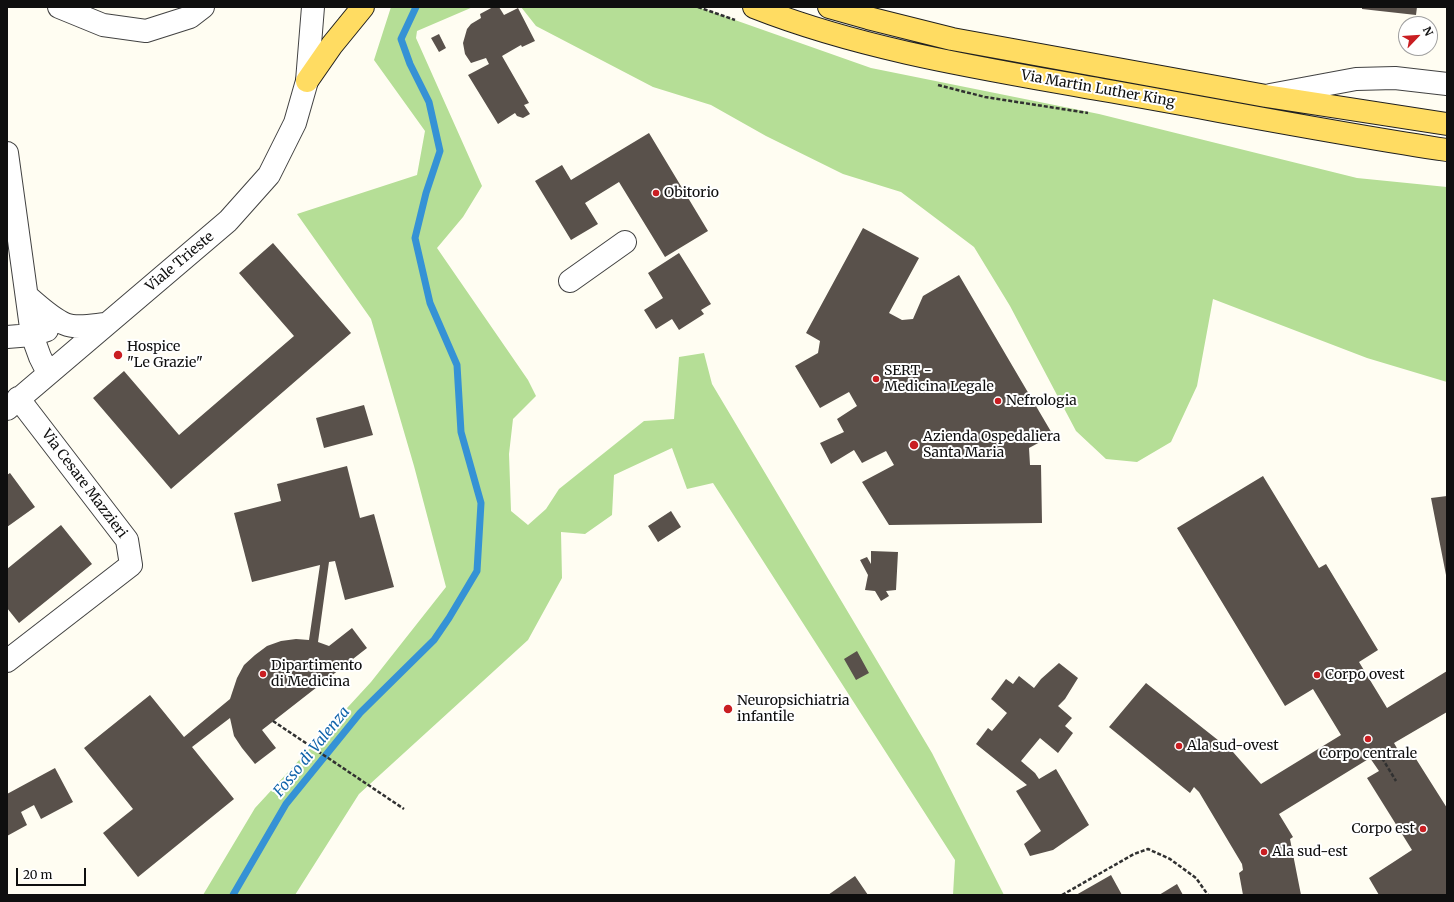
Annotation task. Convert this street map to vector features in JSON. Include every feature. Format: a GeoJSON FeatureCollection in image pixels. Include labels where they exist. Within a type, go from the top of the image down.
{"type":"FeatureCollection","features":[{"type":"Feature","properties":{"kind":"main road"},"geometry":{"type":"LineString","coordinates":[[307,81],[332,45],[363,7]]}},
{"type":"Feature","properties":{"kind":"main road","name":"Via Martin Luther King"},"geometry":{"type":"LineString","coordinates":[[754,7],[858,42],[948,62],[1447,150]]}},
{"type":"Feature","properties":{"kind":"main road","name":"Via Martin Luther King"},"geometry":{"type":"LineString","coordinates":[[829,7],[952,39],[1266,96],[1447,124]]}},
{"type":"Feature","properties":{"kind":"street"},"geometry":{"type":"LineString","coordinates":[[59,7],[103,25],[146,31],[190,17],[203,7]]}},
{"type":"Feature","properties":{"kind":"street","name":"Viale Trieste"},"geometry":{"type":"LineString","coordinates":[[13,404],[228,221],[269,175],[295,123],[307,81],[313,7]]}},
{"type":"Feature","properties":{"kind":"street"},"geometry":{"type":"LineString","coordinates":[[1266,96],[1356,80],[1395,78],[1447,84]]}},
{"type":"Feature","properties":{"kind":"street"},"geometry":{"type":"LineString","coordinates":[[7,153],[32,334],[40,357],[48,373]]}},
{"type":"Feature","properties":{"kind":"street"},"geometry":{"type":"LineString","coordinates":[[570,281],[625,242]]}},
{"type":"Feature","properties":{"kind":"street"},"geometry":{"type":"LineString","coordinates":[[27,296],[44,310],[66,324],[79,326],[106,324]]}},
{"type":"Feature","properties":{"kind":"street"},"geometry":{"type":"LineString","coordinates":[[7,337],[32,334],[66,324]]}},
{"type":"Feature","properties":{"kind":"street","name":"Via Cesare Mazzieri"},"geometry":{"type":"LineString","coordinates":[[7,661],[131,565],[127,540],[13,404]]}},
{"type":"Feature","properties":{"kind":"path"},"geometry":{"type":"LineString","coordinates":[[273,721],[384,794],[404,809]]}},
{"type":"Feature","properties":{"kind":"path"},"geometry":{"type":"LineString","coordinates":[[1379,753],[1396,780]]}},
{"type":"Feature","properties":{"kind":"path"},"geometry":{"type":"LineString","coordinates":[[1062,895],[1134,854],[1148,849],[1170,859],[1196,878],[1208,895]]}},
{"type":"Feature","properties":{"kind":"green space"},"geometry":{"type":"Polygon","coordinates":[[[391,7],[473,7],[417,31],[416,38],[482,186],[463,217],[437,248],[528,380],[536,396],[513,419],[509,454],[511,511],[528,525],[546,509],[559,489],[644,421],[674,419],[679,357],[704,353],[712,384],[932,753],[1004,895],[953,895],[955,860],[713,483],[687,489],[672,448],[614,475],[612,515],[585,534],[561,532],[562,578],[528,640],[359,794],[295,895],[203,895],[255,808],[371,682],[446,587],[414,466],[371,319],[297,214],[417,175],[425,131],[374,60],[391,7]]]}},
{"type":"Feature","properties":{"kind":"green space"},"geometry":{"type":"Polygon","coordinates":[[[521,7],[698,7],[871,68],[1099,114],[1357,178],[1447,187],[1447,382],[1367,358],[1213,299],[1197,386],[1171,442],[1137,462],[1106,459],[1076,431],[1010,306],[974,247],[901,192],[843,174],[766,136],[711,105],[653,87],[536,26],[521,7]]]}},
{"type":"Feature","properties":{"kind":"building"},"geometry":{"type":"Polygon","coordinates":[[[493,7],[499,7],[504,15],[518,8],[535,41],[522,47],[521,45],[502,56],[529,103],[524,105],[530,114],[523,118],[517,116],[515,113],[498,124],[468,75],[489,64],[486,58],[471,63],[465,54],[463,43],[467,29],[471,24],[481,18],[480,14],[493,7]]]}},
{"type":"Feature","properties":{"kind":"building"},"geometry":{"type":"Polygon","coordinates":[[[1362,7],[1417,7],[1416,15],[1362,9],[1362,7]]]}},
{"type":"Feature","properties":{"kind":"building"},"geometry":{"type":"Polygon","coordinates":[[[439,34],[446,48],[439,52],[431,38],[439,34]]]}},
{"type":"Feature","properties":{"kind":"building","name":"Obitorio"},"geometry":{"type":"Polygon","coordinates":[[[649,133],[708,231],[665,257],[619,182],[585,203],[598,224],[571,240],[535,181],[562,165],[571,180],[649,133]]]}},
{"type":"Feature","properties":{"kind":"building","name":"SERT - Medicina Legale"},"geometry":{"type":"Polygon","coordinates":[[[863,228],[919,258],[889,313],[902,320],[913,319],[923,296],[959,275],[1053,435],[1029,448],[1030,465],[1041,465],[1042,523],[889,525],[862,482],[894,465],[886,451],[862,463],[854,450],[831,464],[820,443],[844,432],[837,419],[857,406],[849,392],[820,408],[795,366],[818,353],[820,341],[806,333],[863,228]]]}},
{"type":"Feature","properties":{"kind":"building"},"geometry":{"type":"Polygon","coordinates":[[[273,243],[351,333],[171,489],[93,398],[124,371],[179,435],[294,336],[239,273],[273,243]]]}},
{"type":"Feature","properties":{"kind":"building"},"geometry":{"type":"Polygon","coordinates":[[[679,253],[711,304],[701,310],[704,314],[679,330],[672,319],[656,329],[644,310],[663,298],[648,273],[679,253]]]}},
{"type":"Feature","properties":{"kind":"building"},"geometry":{"type":"Polygon","coordinates":[[[364,405],[373,435],[324,448],[316,418],[364,405]]]}},
{"type":"Feature","properties":{"kind":"building"},"geometry":{"type":"Polygon","coordinates":[[[347,466],[360,518],[374,514],[394,587],[345,600],[335,561],[329,562],[318,642],[329,646],[352,628],[367,648],[262,730],[276,748],[255,764],[234,736],[230,718],[192,747],[234,799],[138,877],[103,833],[133,809],[84,748],[150,695],[184,737],[230,699],[237,678],[244,665],[255,655],[267,646],[281,641],[296,639],[309,640],[320,565],[252,582],[234,513],[281,501],[277,484],[347,466]]]}},
{"type":"Feature","properties":{"kind":"building"},"geometry":{"type":"Polygon","coordinates":[[[10,473],[35,507],[7,527],[7,475],[10,473]]]}},
{"type":"Feature","properties":{"kind":"building"},"geometry":{"type":"Polygon","coordinates":[[[1263,476],[1319,568],[1326,564],[1378,650],[1359,662],[1387,708],[1447,671],[1447,712],[1394,743],[1402,757],[1411,751],[1447,808],[1447,895],[1379,895],[1369,878],[1412,850],[1367,778],[1379,771],[1370,758],[1279,814],[1293,837],[1290,839],[1301,895],[1243,895],[1239,873],[1243,870],[1242,864],[1199,792],[1194,787],[1190,793],[1109,727],[1146,683],[1233,752],[1261,784],[1341,735],[1313,689],[1285,706],[1177,528],[1263,476]]]}},
{"type":"Feature","properties":{"kind":"building"},"geometry":{"type":"Polygon","coordinates":[[[1447,496],[1447,575],[1446,575],[1431,498],[1447,496]]]}},
{"type":"Feature","properties":{"kind":"building"},"geometry":{"type":"Polygon","coordinates":[[[671,511],[681,527],[658,542],[648,526],[671,511]]]}},
{"type":"Feature","properties":{"kind":"building"},"geometry":{"type":"Polygon","coordinates":[[[61,525],[92,564],[19,623],[7,608],[7,569],[61,525]]]}},
{"type":"Feature","properties":{"kind":"building"},"geometry":{"type":"Polygon","coordinates":[[[871,551],[898,552],[896,590],[886,591],[889,596],[881,601],[875,591],[865,590],[868,575],[860,560],[867,557],[871,564],[871,551]]]}},
{"type":"Feature","properties":{"kind":"building"},"geometry":{"type":"Polygon","coordinates":[[[857,651],[869,673],[856,680],[844,659],[857,651]]]}},
{"type":"Feature","properties":{"kind":"building"},"geometry":{"type":"Polygon","coordinates":[[[1059,663],[1078,678],[1065,699],[1058,706],[1072,718],[1065,726],[1073,733],[1058,753],[1040,738],[1021,761],[1035,773],[1039,779],[1056,769],[1089,825],[1053,850],[1030,856],[1024,844],[1041,831],[1016,791],[1027,785],[976,744],[988,728],[992,731],[1007,713],[991,699],[1006,679],[1013,684],[1019,676],[1034,688],[1041,679],[1059,663]]]}},
{"type":"Feature","properties":{"kind":"building"},"geometry":{"type":"Polygon","coordinates":[[[55,768],[73,802],[41,819],[34,805],[21,812],[27,825],[7,836],[7,794],[55,768]]]}},
{"type":"Feature","properties":{"kind":"building"},"geometry":{"type":"Polygon","coordinates":[[[1111,875],[1122,895],[1076,895],[1111,875]]]}},
{"type":"Feature","properties":{"kind":"building"},"geometry":{"type":"Polygon","coordinates":[[[855,876],[868,895],[828,895],[855,876]]]}},
{"type":"Feature","properties":{"kind":"building"},"geometry":{"type":"Polygon","coordinates":[[[1177,884],[1183,895],[1159,895],[1177,884]]]}},
{"type":"Feature","properties":{"kind":"waterway","name":"Fosso di Valenza"},"geometry":{"type":"LineString","coordinates":[[233,895],[286,804],[360,713],[434,640],[477,571],[481,503],[461,432],[457,365],[430,303],[415,238],[426,193],[440,151],[429,102],[410,64],[401,39],[416,7]]}},
{"type":"Feature","properties":{"kind":"place","name":"Obitorio"},"geometry":{"type":"Point","coordinates":[656,193]}},
{"type":"Feature","properties":{"kind":"place","name":"Hospice \"Le Grazie\""},"geometry":{"type":"Point","coordinates":[118,355]}},
{"type":"Feature","properties":{"kind":"place","name":"SERT - Medicina Legale"},"geometry":{"type":"Point","coordinates":[876,379]}},
{"type":"Feature","properties":{"kind":"place","name":"Nefrologia"},"geometry":{"type":"Point","coordinates":[998,401]}},
{"type":"Feature","properties":{"kind":"place","name":"Azienda Ospedaliera Santa Maria"},"geometry":{"type":"Point","coordinates":[914,445]}},
{"type":"Feature","properties":{"kind":"place","name":"Dipartimento di Medicina"},"geometry":{"type":"Point","coordinates":[263,674]}},
{"type":"Feature","properties":{"kind":"place","name":"Corpo ovest"},"geometry":{"type":"Point","coordinates":[1317,675]}},
{"type":"Feature","properties":{"kind":"place","name":"Neuropsichiatria infantile"},"geometry":{"type":"Point","coordinates":[728,709]}},
{"type":"Feature","properties":{"kind":"place","name":"Corpo centrale"},"geometry":{"type":"Point","coordinates":[1368,739]}},
{"type":"Feature","properties":{"kind":"place","name":"Ala sud-ovest"},"geometry":{"type":"Point","coordinates":[1179,746]}},
{"type":"Feature","properties":{"kind":"place","name":"Corpo est"},"geometry":{"type":"Point","coordinates":[1423,829]}},
{"type":"Feature","properties":{"kind":"place","name":"Ala sud-est"},"geometry":{"type":"Point","coordinates":[1264,852]}}]}
